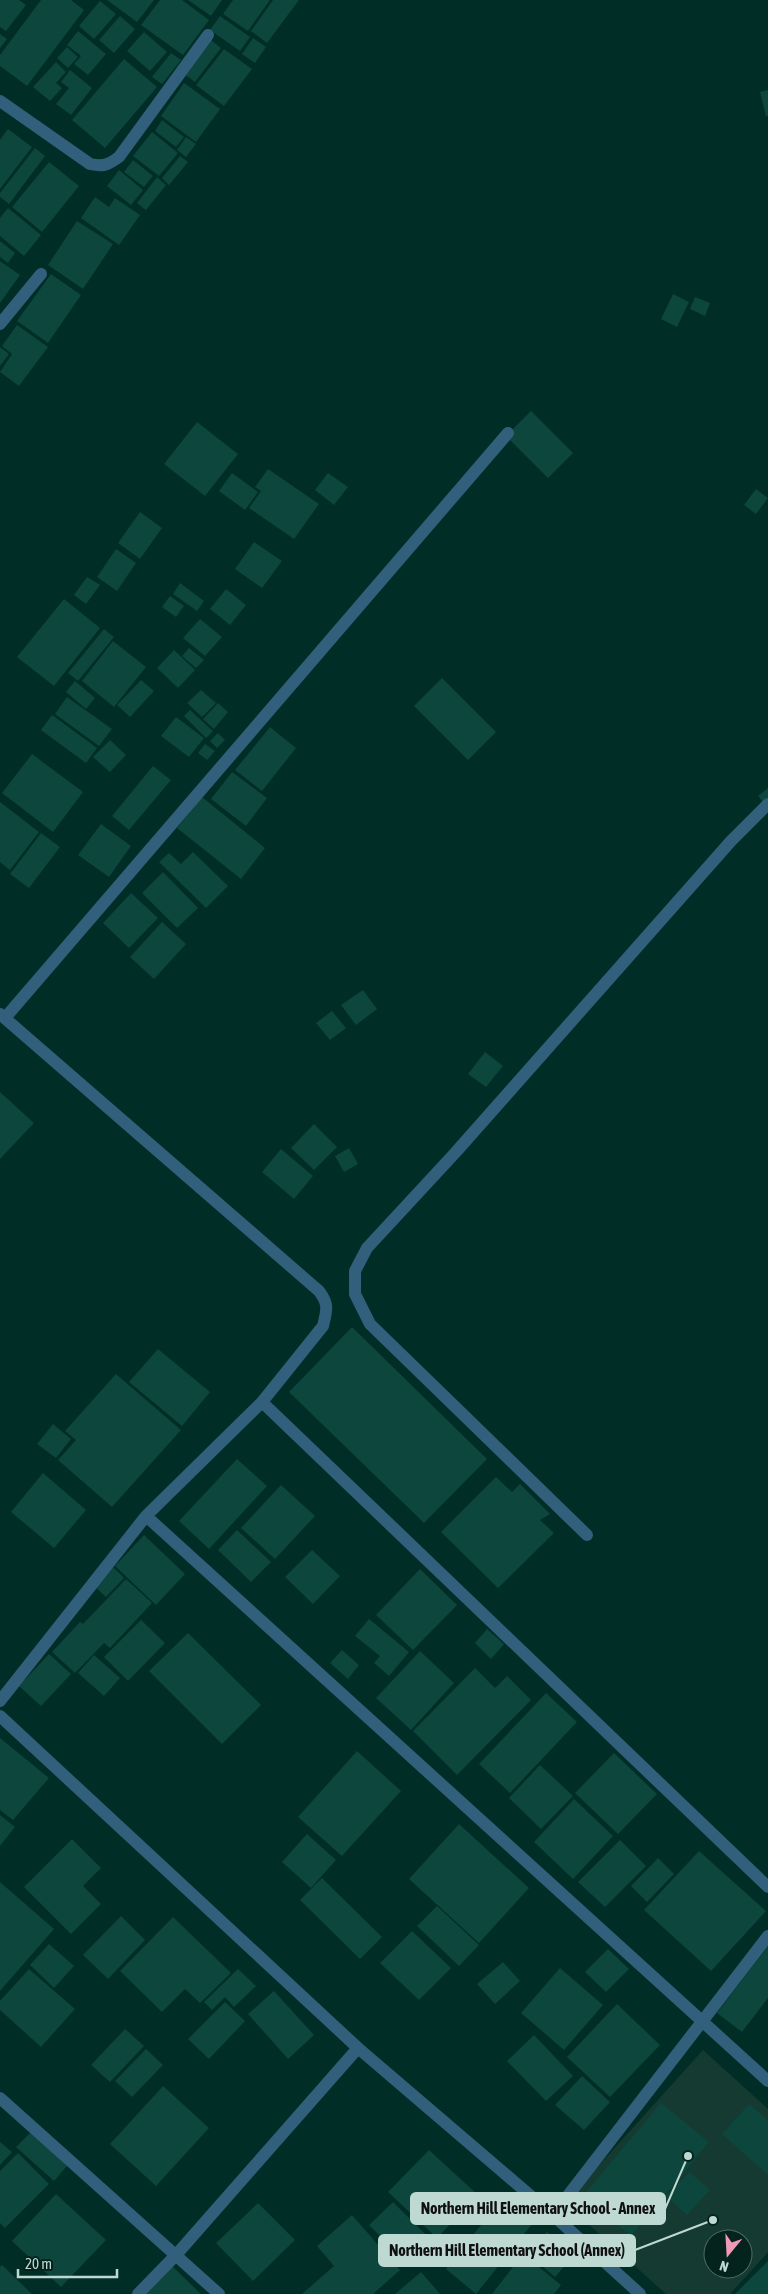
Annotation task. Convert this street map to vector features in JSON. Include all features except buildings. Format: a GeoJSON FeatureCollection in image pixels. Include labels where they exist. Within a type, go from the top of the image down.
{"type":"FeatureCollection","features":[{"type":"Feature","properties":{"kind":"street"},"geometry":{"type":"LineString","coordinates":[[0,101],[90,164],[101,166],[109,164],[119,157],[208,35]]}},
{"type":"Feature","properties":{"kind":"street"},"geometry":{"type":"LineString","coordinates":[[0,324],[42,274]]}},
{"type":"Feature","properties":{"kind":"street"},"geometry":{"type":"LineString","coordinates":[[0,1701],[146,1516],[262,1402],[323,1326],[326,1313],[326,1301],[312,1284],[3,1016],[508,433]]}},
{"type":"Feature","properties":{"kind":"street"},"geometry":{"type":"LineString","coordinates":[[587,1535],[370,1324],[355,1294],[355,1271],[367,1248],[455,1153],[731,842],[768,804]]}},
{"type":"Feature","properties":{"kind":"street"},"geometry":{"type":"LineString","coordinates":[[262,1402],[768,1887]]}},
{"type":"Feature","properties":{"kind":"street"},"geometry":{"type":"LineString","coordinates":[[146,1516],[768,2080]]}},
{"type":"Feature","properties":{"kind":"street"},"geometry":{"type":"LineString","coordinates":[[0,1716],[358,2048],[553,2215],[640,2294]]}},
{"type":"Feature","properties":{"kind":"street"},"geometry":{"type":"LineString","coordinates":[[553,2215],[704,2022],[768,1936]]}},
{"type":"Feature","properties":{"kind":"street"},"geometry":{"type":"LineString","coordinates":[[138,2294],[176,2255],[358,2048]]}},
{"type":"Feature","properties":{"kind":"street"},"geometry":{"type":"LineString","coordinates":[[0,2098],[219,2294]]}},
{"type":"Feature","properties":{"kind":"shaded area"},"geometry":{"type":"Polygon","coordinates":[[[703,2050],[768,2109],[768,2252],[753,2269],[753,2229],[703,2229],[703,2279],[744,2279],[730,2294],[666,2294],[565,2203],[703,2050]]]}},
{"type":"Feature","properties":{"kind":"place","name":"Northern Hill Elementary School - Annex"},"geometry":{"type":"Point","coordinates":[688,2156]}},
{"type":"Feature","properties":{"kind":"place","name":"Northern Hill Elementary School (Annex)"},"geometry":{"type":"Point","coordinates":[713,2220]}}]}
